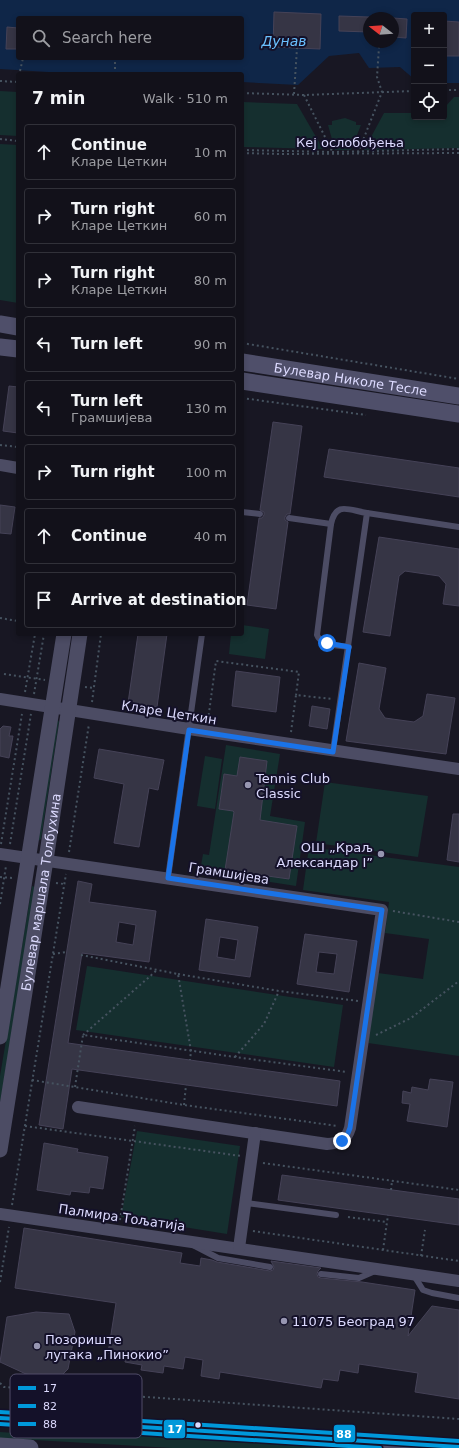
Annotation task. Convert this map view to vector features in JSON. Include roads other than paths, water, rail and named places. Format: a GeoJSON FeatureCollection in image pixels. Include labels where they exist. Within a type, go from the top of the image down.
{"type":"FeatureCollection","features":[{"type":"Feature","properties":{"kind":"main road"},"geometry":{"type":"LineString","coordinates":[[0,324],[16,327]]}},
{"type":"Feature","properties":{"kind":"main road"},"geometry":{"type":"LineString","coordinates":[[0,347],[16,349]]}},
{"type":"Feature","properties":{"kind":"main road","name":"Булевар Николе Тесле"},"geometry":{"type":"LineString","coordinates":[[244,362],[459,396]]}},
{"type":"Feature","properties":{"kind":"main road","name":"Булевар Николе Тесле"},"geometry":{"type":"LineString","coordinates":[[244,381],[459,414]]}},
{"type":"Feature","properties":{"kind":"main road"},"geometry":{"type":"LineString","coordinates":[[142,1426],[459,1447]]}},
{"type":"Feature","properties":{"kind":"main road"},"geometry":{"type":"LineString","coordinates":[[2,1447],[30,1448]]}},
{"type":"Feature","properties":{"kind":"street"},"geometry":{"type":"LineString","coordinates":[[0,465],[16,468]]}},
{"type":"Feature","properties":{"kind":"street","name":"Булевар маршала Толбухина"},"geometry":{"type":"LineString","coordinates":[[0,1037],[64,636]]}},
{"type":"Feature","properties":{"kind":"street","name":"Булевар маршала Толбухина"},"geometry":{"type":"LineString","coordinates":[[0,1150],[80,636]]}},
{"type":"Feature","properties":{"kind":"street","name":"Кларе Цеткин"},"geometry":{"type":"LineString","coordinates":[[0,699],[333,752],[459,769]]}},
{"type":"Feature","properties":{"kind":"street","name":"Грамшијева"},"geometry":{"type":"LineString","coordinates":[[3,852],[68,864],[382,910],[364,1040],[350,1128],[346,1138],[335,1144],[327,1144],[255,1133]]}},
{"type":"Feature","properties":{"kind":"street"},"geometry":{"type":"LineString","coordinates":[[78,1107],[255,1133],[247,1159],[246,1203],[239,1248]]}},
{"type":"Feature","properties":{"kind":"street","name":"Палмира Тољатија"},"geometry":{"type":"LineString","coordinates":[[5,1214],[459,1281]]}},
{"type":"Feature","properties":{"kind":"lane"},"geometry":{"type":"LineString","coordinates":[[349,647],[322,642],[318,639],[317,635],[332,516],[336,510],[341,509],[459,527]]}},
{"type":"Feature","properties":{"kind":"lane"},"geometry":{"type":"LineString","coordinates":[[244,512],[260,514]]}},
{"type":"Feature","properties":{"kind":"lane"},"geometry":{"type":"LineString","coordinates":[[333,752],[367,513]]}},
{"type":"Feature","properties":{"kind":"lane"},"geometry":{"type":"LineString","coordinates":[[289,518],[331,524]]}},
{"type":"Feature","properties":{"kind":"lane"},"geometry":{"type":"LineString","coordinates":[[168,878],[202,636]]}},
{"type":"Feature","properties":{"kind":"lane"},"geometry":{"type":"LineString","coordinates":[[246,1203],[336,1215]]}},
{"type":"Feature","properties":{"kind":"lane"},"geometry":{"type":"LineString","coordinates":[[187,1241],[218,1258],[270,1266]]}},
{"type":"Feature","properties":{"kind":"lane"},"geometry":{"type":"LineString","coordinates":[[320,1274],[359,1278],[364,1277],[377,1269]]}},
{"type":"Feature","properties":{"kind":"lane"},"geometry":{"type":"LineString","coordinates":[[413,1274],[423,1290],[459,1298]]}},
{"type":"Feature","properties":{"kind":"water","name":"Дунав"},"geometry":{"type":"Polygon","coordinates":[[[0,0],[459,0],[459,83],[447,83],[447,12],[411,12],[411,76],[400,67],[369,68],[359,53],[329,56],[298,85],[244,82],[244,72],[48,72],[0,69],[0,0]]]}},
{"type":"Feature","properties":{"kind":"place","name":"Tennis Club Classic"},"geometry":{"type":"Point","coordinates":[248,785]}},
{"type":"Feature","properties":{"kind":"place","name":"ОШ „Краљ Александар I”"},"geometry":{"type":"Point","coordinates":[381,854]}},
{"type":"Feature","properties":{"kind":"place","name":"11075 Београд 97"},"geometry":{"type":"Point","coordinates":[284,1321]}},
{"type":"Feature","properties":{"kind":"place","name":"Позориште лутака „Пинокио”"},"geometry":{"type":"Point","coordinates":[37,1346]}}]}
